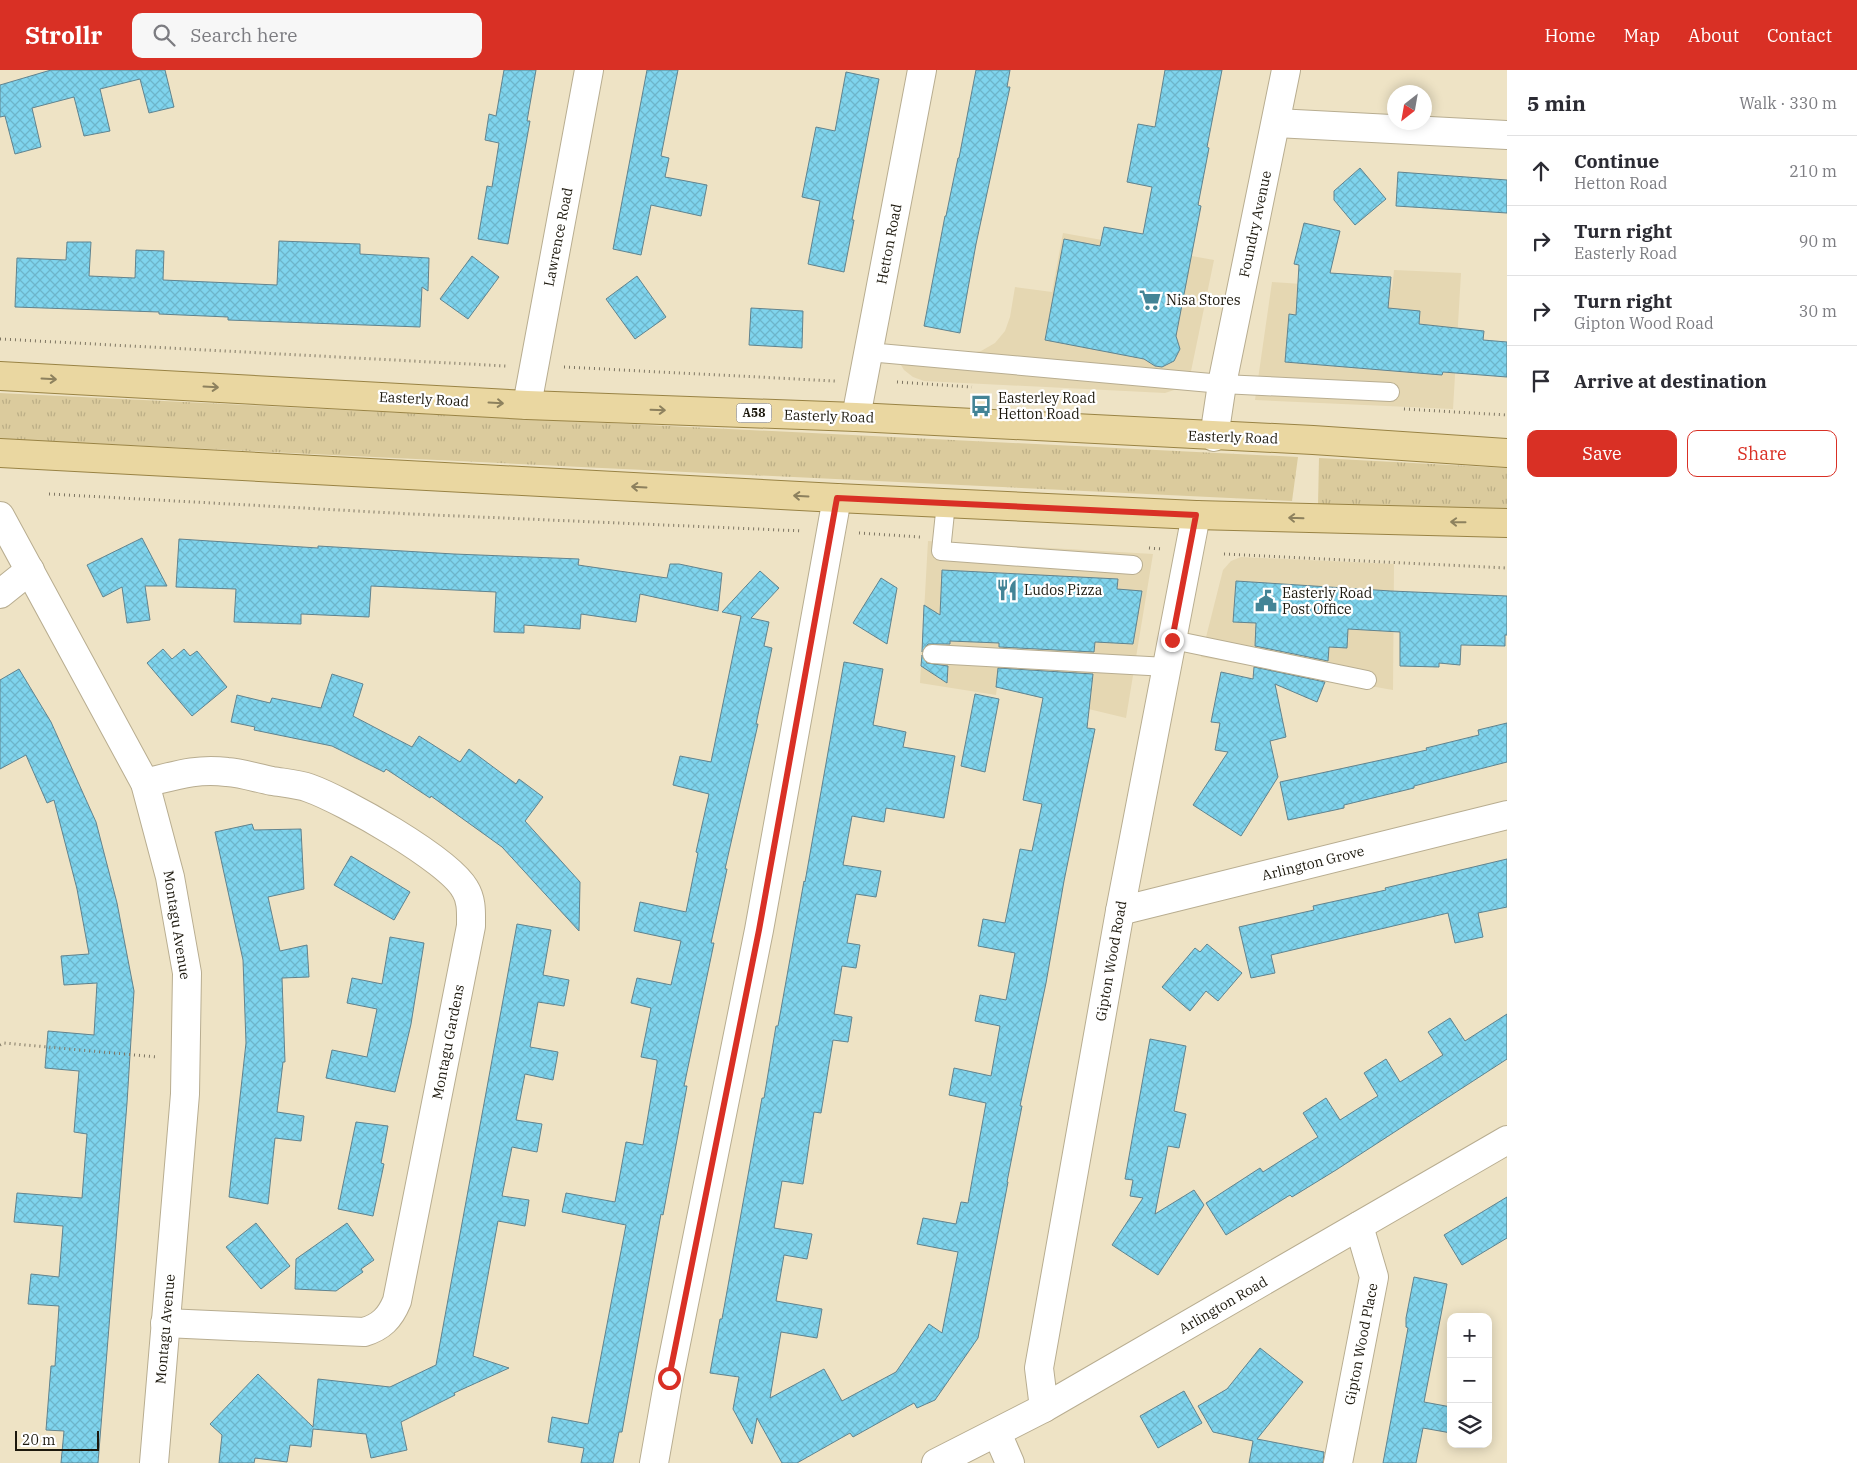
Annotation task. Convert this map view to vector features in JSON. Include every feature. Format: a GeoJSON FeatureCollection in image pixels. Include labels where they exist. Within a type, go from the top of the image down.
{"type":"FeatureCollection","features":[{"type":"Feature","properties":{"kind":"main road","name":"Easterly Road"},"geometry":{"type":"LineString","coordinates":[[0,376],[527,405],[856,417],[1214,437],[1313,440],[1507,453]]}},
{"type":"Feature","properties":{"kind":"main road"},"geometry":{"type":"LineString","coordinates":[[0,453],[837,498],[1196,515],[1507,523]]}},
{"type":"Feature","properties":{"kind":"street","name":"Lawrence Road"},"geometry":{"type":"LineString","coordinates":[[527,405],[590,70]]}},
{"type":"Feature","properties":{"kind":"street","name":"Hetton Road"},"geometry":{"type":"LineString","coordinates":[[856,417],[922,70]]}},
{"type":"Feature","properties":{"kind":"street","name":"Foundry Avenue"},"geometry":{"type":"LineString","coordinates":[[1214,437],[1222,384],[1286,70]]}},
{"type":"Feature","properties":{"kind":"street"},"geometry":{"type":"LineString","coordinates":[[1276,123],[1507,135]]}},
{"type":"Feature","properties":{"kind":"street"},"geometry":{"type":"LineString","coordinates":[[654,1463],[670,1368],[759,930],[837,498]]}},
{"type":"Feature","properties":{"kind":"street","name":"Gipton Wood Road"},"geometry":{"type":"LineString","coordinates":[[1044,1408],[1039,1368],[1120,911],[1196,515]]}},
{"type":"Feature","properties":{"kind":"street","name":"Montagu Avenue"},"geometry":{"type":"LineString","coordinates":[[0,516],[145,783],[170,877],[187,972],[185,1094],[154,1463]]}},
{"type":"Feature","properties":{"kind":"street"},"geometry":{"type":"LineString","coordinates":[[0,594],[30,570]]}},
{"type":"Feature","properties":{"kind":"street","name":"Montagu Gardens"},"geometry":{"type":"LineString","coordinates":[[145,783],[191,771],[227,772],[309,788],[407,840],[456,875],[466,890],[471,908],[471,926],[397,1301],[392,1313],[385,1322],[375,1329],[364,1332],[165,1322]]}},
{"type":"Feature","properties":{"kind":"street","name":"Arlington Grove"},"geometry":{"type":"LineString","coordinates":[[1120,911],[1507,814]]}},
{"type":"Feature","properties":{"kind":"street","name":"Arlington Road"},"geometry":{"type":"LineString","coordinates":[[936,1463],[1044,1408],[1507,1140]]}},
{"type":"Feature","properties":{"kind":"street","name":"Gipton Wood Place"},"geometry":{"type":"LineString","coordinates":[[1338,1463],[1374,1277],[1360,1226]]}},
{"type":"Feature","properties":{"kind":"street"},"geometry":{"type":"LineString","coordinates":[[997,1432],[1010,1463]]}},
{"type":"Feature","properties":{"kind":"lane"},"geometry":{"type":"LineString","coordinates":[[868,352],[1222,384],[1390,392]]}},
{"type":"Feature","properties":{"kind":"lane"},"geometry":{"type":"LineString","coordinates":[[946,503],[941,552],[1133,565]]}},
{"type":"Feature","properties":{"kind":"lane"},"geometry":{"type":"LineString","coordinates":[[1172,640],[1367,680]]}},
{"type":"Feature","properties":{"kind":"lane"},"geometry":{"type":"LineString","coordinates":[[932,654],[1167,667]]}},
{"type":"Feature","properties":{"kind":"path"},"geometry":{"type":"LineString","coordinates":[[0,339],[514,366]]}},
{"type":"Feature","properties":{"kind":"path"},"geometry":{"type":"LineString","coordinates":[[564,367],[840,381]]}},
{"type":"Feature","properties":{"kind":"path"},"geometry":{"type":"LineString","coordinates":[[49,494],[411,514],[808,531]]}},
{"type":"Feature","properties":{"kind":"path"},"geometry":{"type":"LineString","coordinates":[[1224,554],[1507,568]]}},
{"type":"Feature","properties":{"kind":"path"},"geometry":{"type":"LineString","coordinates":[[0,1045],[4,1043],[186,1060]]}},
{"type":"Feature","properties":{"kind":"shaded area"},"geometry":{"type":"Polygon","coordinates":[[[1063,233],[1214,260],[1190,376],[1180,388],[1165,393],[924,381],[913,377],[904,370],[898,360],[966,354],[981,351],[995,343],[1005,331],[1010,317],[1015,287],[1052,292],[1063,233]]]}},
{"type":"Feature","properties":{"kind":"shaded area"},"geometry":{"type":"Polygon","coordinates":[[[1394,270],[1461,273],[1453,409],[1255,400],[1272,282],[1392,290],[1394,270]]]}},
{"type":"Feature","properties":{"kind":"shaded area"},"geometry":{"type":"Polygon","coordinates":[[[928,541],[1153,554],[1126,718],[997,687],[996,695],[920,683],[928,541]]]}},
{"type":"Feature","properties":{"kind":"shaded area"},"geometry":{"type":"Polygon","coordinates":[[[1241,557],[1394,564],[1393,690],[1201,657],[1223,570],[1231,561],[1241,557]]]}},
{"type":"Feature","properties":{"kind":"green space"},"geometry":{"type":"Polygon","coordinates":[[[0,393],[1298,457],[1292,501],[0,439],[0,393]]]}},
{"type":"Feature","properties":{"kind":"green space"},"geometry":{"type":"Polygon","coordinates":[[[1319,458],[1507,468],[1507,513],[1318,504],[1319,458]]]}},
{"type":"Feature","properties":{"kind":"building"},"geometry":{"type":"Polygon","coordinates":[[[51,70],[165,70],[174,107],[149,113],[140,79],[100,89],[110,131],[84,136],[74,97],[32,108],[41,147],[15,154],[5,116],[0,117],[0,85],[51,70]]]}},
{"type":"Feature","properties":{"kind":"building"},"geometry":{"type":"Polygon","coordinates":[[[504,70],[536,70],[527,121],[530,121],[508,244],[478,239],[487,186],[492,187],[499,143],[485,140],[489,114],[496,116],[504,70]]]}},
{"type":"Feature","properties":{"kind":"building"},"geometry":{"type":"Polygon","coordinates":[[[647,70],[678,70],[661,156],[669,158],[665,177],[707,185],[701,216],[651,205],[641,255],[613,249],[647,70]]]}},
{"type":"Feature","properties":{"kind":"building"},"geometry":{"type":"Polygon","coordinates":[[[976,70],[1010,70],[1007,87],[1010,87],[976,244],[960,333],[924,326],[976,70]]]}},
{"type":"Feature","properties":{"kind":"building"},"geometry":{"type":"Polygon","coordinates":[[[1165,70],[1222,70],[1198,205],[1201,206],[1176,336],[1180,349],[1174,361],[1162,367],[1155,366],[1144,359],[1045,340],[1064,239],[1100,246],[1104,227],[1143,234],[1152,187],[1127,182],[1138,124],[1155,127],[1165,70]]]}},
{"type":"Feature","properties":{"kind":"building"},"geometry":{"type":"Polygon","coordinates":[[[846,72],[879,79],[844,272],[808,264],[820,201],[802,197],[816,127],[835,131],[846,72]]]}},
{"type":"Feature","properties":{"kind":"building"},"geometry":{"type":"Polygon","coordinates":[[[1360,168],[1386,199],[1355,225],[1334,200],[1334,191],[1360,168]]]}},
{"type":"Feature","properties":{"kind":"building"},"geometry":{"type":"Polygon","coordinates":[[[1398,172],[1507,180],[1507,213],[1396,206],[1398,172]]]}},
{"type":"Feature","properties":{"kind":"building"},"geometry":{"type":"Polygon","coordinates":[[[1304,223],[1340,231],[1330,273],[1391,277],[1388,308],[1420,311],[1419,324],[1484,331],[1483,340],[1507,342],[1507,377],[1443,372],[1442,375],[1285,362],[1289,314],[1296,315],[1299,265],[1294,264],[1304,223]]]}},
{"type":"Feature","properties":{"kind":"building"},"geometry":{"type":"Polygon","coordinates":[[[279,241],[360,244],[360,254],[429,258],[428,291],[422,287],[420,327],[228,320],[228,317],[159,314],[159,312],[15,307],[17,258],[66,260],[67,242],[91,242],[89,276],[135,278],[136,250],[164,251],[163,280],[277,285],[279,241]]]}},
{"type":"Feature","properties":{"kind":"building"},"geometry":{"type":"Polygon","coordinates":[[[472,256],[499,277],[468,319],[440,299],[472,256]]]}},
{"type":"Feature","properties":{"kind":"building"},"geometry":{"type":"Polygon","coordinates":[[[637,276],[666,317],[635,339],[606,299],[637,276]]]}},
{"type":"Feature","properties":{"kind":"building"},"geometry":{"type":"Polygon","coordinates":[[[751,308],[803,311],[802,348],[749,345],[751,308]]]}},
{"type":"Feature","properties":{"kind":"building"},"geometry":{"type":"Polygon","coordinates":[[[142,538],[167,586],[145,586],[150,620],[127,623],[122,587],[103,597],[87,565],[142,538]]]}},
{"type":"Feature","properties":{"kind":"building"},"geometry":{"type":"Polygon","coordinates":[[[179,539],[318,548],[318,546],[579,559],[578,565],[667,578],[670,564],[679,564],[722,573],[718,611],[640,594],[636,622],[581,614],[580,629],[524,625],[524,633],[494,632],[496,592],[371,586],[369,617],[301,614],[301,624],[234,622],[236,589],[176,587],[179,539]]]}},
{"type":"Feature","properties":{"kind":"building"},"geometry":{"type":"Polygon","coordinates":[[[942,570],[1118,579],[1117,589],[1142,591],[1133,644],[1095,642],[1094,652],[999,647],[999,643],[950,641],[950,644],[928,644],[922,652],[924,605],[940,615],[942,570]]]}},
{"type":"Feature","properties":{"kind":"building"},"geometry":{"type":"Polygon","coordinates":[[[760,571],[779,588],[751,618],[769,622],[764,646],[772,648],[756,724],[758,724],[725,869],[727,869],[711,943],[714,943],[684,1086],[687,1086],[663,1215],[661,1214],[622,1432],[619,1432],[613,1463],[581,1463],[584,1448],[548,1442],[552,1417],[588,1424],[626,1225],[562,1212],[566,1193],[615,1202],[626,1142],[643,1145],[657,1060],[641,1057],[651,1008],[631,1003],[637,978],[671,985],[681,941],[634,931],[640,902],[686,912],[698,853],[696,852],[709,794],[673,785],[680,756],[711,762],[741,616],[722,612],[760,571]]]}},
{"type":"Feature","properties":{"kind":"building"},"geometry":{"type":"Polygon","coordinates":[[[881,578],[897,588],[887,644],[853,623],[881,578]]]}},
{"type":"Feature","properties":{"kind":"building"},"geometry":{"type":"Polygon","coordinates":[[[1236,581],[1507,596],[1507,635],[1505,635],[1505,646],[1461,645],[1460,665],[1439,663],[1439,667],[1400,666],[1400,632],[1348,629],[1347,648],[1329,647],[1328,661],[1255,646],[1256,623],[1233,622],[1236,581]]]}},
{"type":"Feature","properties":{"kind":"building"},"geometry":{"type":"Polygon","coordinates":[[[163,649],[172,659],[184,649],[190,656],[197,651],[227,687],[192,716],[147,663],[163,649]]]}},
{"type":"Feature","properties":{"kind":"building"},"geometry":{"type":"Polygon","coordinates":[[[922,655],[927,663],[948,666],[947,683],[921,666],[922,655]]]}},
{"type":"Feature","properties":{"kind":"building"},"geometry":{"type":"Polygon","coordinates":[[[844,662],[883,669],[873,725],[906,732],[903,747],[955,756],[944,818],[886,808],[884,822],[852,816],[843,865],[881,871],[876,897],[856,894],[847,943],[860,945],[856,968],[842,966],[834,1014],[852,1017],[848,1042],[833,1040],[821,1113],[814,1112],[803,1184],[782,1181],[774,1228],[812,1234],[807,1259],[784,1255],[776,1301],[822,1309],[817,1338],[781,1332],[770,1398],[824,1369],[842,1401],[896,1372],[929,1324],[942,1333],[958,1252],[917,1244],[923,1218],[956,1224],[961,1202],[968,1203],[986,1103],[949,1095],[954,1068],[991,1076],[1000,1026],[975,1021],[980,995],[1006,1000],[1015,953],[978,946],[983,919],[1005,923],[1020,849],[1032,851],[1042,804],[1023,800],[1043,698],[996,687],[998,668],[1093,674],[1087,728],[1095,729],[1064,881],[1046,983],[1020,1106],[1022,1106],[978,1338],[935,1400],[917,1408],[914,1403],[853,1437],[850,1433],[797,1463],[782,1463],[757,1418],[752,1444],[733,1409],[739,1377],[710,1373],[720,1319],[722,1319],[776,1026],[778,1026],[844,662]]]}},
{"type":"Feature","properties":{"kind":"building"},"geometry":{"type":"Polygon","coordinates":[[[1254,667],[1325,682],[1317,702],[1275,684],[1286,737],[1270,741],[1278,777],[1241,836],[1193,805],[1228,752],[1215,750],[1220,723],[1211,722],[1221,672],[1253,679],[1254,667]]]}},
{"type":"Feature","properties":{"kind":"building"},"geometry":{"type":"Polygon","coordinates":[[[19,669],[51,722],[96,822],[117,903],[134,991],[127,1103],[98,1463],[61,1463],[64,1431],[46,1430],[51,1366],[55,1366],[59,1306],[28,1304],[31,1274],[59,1277],[63,1226],[14,1222],[17,1193],[82,1198],[87,1134],[74,1132],[79,1071],[45,1068],[48,1031],[94,1035],[97,983],[64,985],[61,956],[89,954],[77,889],[54,800],[47,803],[26,755],[0,769],[0,680],[19,669]]]}},
{"type":"Feature","properties":{"kind":"building"},"geometry":{"type":"Polygon","coordinates":[[[332,674],[363,684],[353,716],[412,747],[419,736],[460,762],[469,749],[516,784],[519,779],[543,797],[525,821],[580,882],[579,931],[502,847],[431,796],[430,798],[386,769],[384,772],[332,746],[254,730],[255,727],[231,722],[237,695],[270,703],[272,698],[321,708],[332,674]]]}},
{"type":"Feature","properties":{"kind":"building"},"geometry":{"type":"Polygon","coordinates":[[[975,694],[999,699],[985,772],[961,766],[975,694]]]}},
{"type":"Feature","properties":{"kind":"building"},"geometry":{"type":"Polygon","coordinates":[[[1507,723],[1507,762],[1344,805],[1344,808],[1288,820],[1280,782],[1427,750],[1426,748],[1479,735],[1478,730],[1507,723]]]}},
{"type":"Feature","properties":{"kind":"building"},"geometry":{"type":"Polygon","coordinates":[[[252,824],[254,830],[301,829],[304,889],[268,897],[280,951],[307,945],[309,977],[282,978],[285,1062],[283,1062],[277,1112],[304,1116],[301,1141],[275,1138],[268,1204],[229,1197],[246,1043],[243,960],[215,832],[252,824]]]}},
{"type":"Feature","properties":{"kind":"building"},"geometry":{"type":"Polygon","coordinates":[[[351,856],[410,892],[394,920],[334,885],[351,856]]]}},
{"type":"Feature","properties":{"kind":"building"},"geometry":{"type":"Polygon","coordinates":[[[1507,859],[1507,907],[1478,913],[1483,937],[1455,943],[1448,913],[1271,955],[1275,973],[1251,978],[1239,927],[1314,910],[1313,906],[1386,890],[1385,888],[1507,859]]]}},
{"type":"Feature","properties":{"kind":"building"},"geometry":{"type":"Polygon","coordinates":[[[517,924],[551,930],[543,975],[569,980],[564,1006],[538,1002],[530,1047],[558,1052],[553,1080],[525,1074],[516,1120],[542,1124],[537,1152],[512,1147],[502,1196],[529,1200],[525,1226],[498,1221],[473,1356],[509,1368],[454,1393],[455,1395],[401,1422],[407,1450],[371,1458],[366,1434],[313,1429],[311,1447],[290,1445],[287,1462],[255,1458],[254,1463],[219,1463],[222,1435],[210,1424],[258,1374],[313,1427],[318,1379],[390,1387],[436,1365],[517,924]]]}},
{"type":"Feature","properties":{"kind":"building"},"geometry":{"type":"Polygon","coordinates":[[[390,937],[424,943],[411,1024],[395,1092],[326,1078],[332,1050],[367,1057],[377,1009],[347,1003],[352,978],[382,984],[390,937]]]}},
{"type":"Feature","properties":{"kind":"building"},"geometry":{"type":"Polygon","coordinates":[[[1207,944],[1242,973],[1218,1001],[1206,991],[1190,1011],[1162,987],[1195,948],[1200,952],[1207,944]]]}},
{"type":"Feature","properties":{"kind":"building"},"geometry":{"type":"Polygon","coordinates":[[[1507,1014],[1507,1059],[1336,1170],[1292,1197],[1290,1195],[1226,1235],[1206,1203],[1260,1168],[1263,1172],[1318,1137],[1303,1113],[1326,1098],[1340,1120],[1378,1096],[1364,1073],[1386,1059],[1400,1082],[1443,1055],[1428,1032],[1450,1018],[1465,1041],[1507,1014]]]}},
{"type":"Feature","properties":{"kind":"building"},"geometry":{"type":"Polygon","coordinates":[[[1150,1039],[1186,1046],[1174,1111],[1186,1114],[1179,1148],[1168,1146],[1155,1214],[1194,1190],[1204,1205],[1158,1275],[1112,1245],[1143,1198],[1130,1196],[1133,1180],[1125,1179],[1150,1039]]]}},
{"type":"Feature","properties":{"kind":"building"},"geometry":{"type":"Polygon","coordinates":[[[356,1122],[388,1126],[381,1163],[384,1164],[373,1216],[338,1209],[356,1122]]]}},
{"type":"Feature","properties":{"kind":"building"},"geometry":{"type":"Polygon","coordinates":[[[1507,1197],[1507,1238],[1462,1265],[1444,1235],[1507,1197]]]}},
{"type":"Feature","properties":{"kind":"building"},"geometry":{"type":"Polygon","coordinates":[[[256,1223],[290,1266],[261,1289],[226,1247],[256,1223]]]}},
{"type":"Feature","properties":{"kind":"building"},"geometry":{"type":"Polygon","coordinates":[[[347,1223],[374,1260],[361,1269],[363,1272],[336,1291],[295,1289],[296,1259],[347,1223]]]}},
{"type":"Feature","properties":{"kind":"building"},"geometry":{"type":"Polygon","coordinates":[[[1414,1277],[1447,1284],[1424,1402],[1447,1406],[1447,1432],[1423,1428],[1416,1463],[1383,1463],[1408,1328],[1406,1327],[1414,1277]]]}},
{"type":"Feature","properties":{"kind":"building"},"geometry":{"type":"Polygon","coordinates":[[[1260,1348],[1303,1382],[1257,1439],[1324,1452],[1323,1463],[1249,1463],[1253,1441],[1213,1432],[1198,1406],[1227,1389],[1260,1348]]]}},
{"type":"Feature","properties":{"kind":"building"},"geometry":{"type":"Polygon","coordinates":[[[1184,1391],[1202,1423],[1158,1448],[1140,1416],[1184,1391]]]}},
{"type":"Feature","properties":{"kind":"place","name":"Nisa Stores"},"geometry":{"type":"Point","coordinates":[1150,300]}},
{"type":"Feature","properties":{"kind":"place","name":"Easterley Road Hetton Road"},"geometry":{"type":"Point","coordinates":[981,406]}},
{"type":"Feature","properties":{"kind":"place","name":"Ludos Pizza"},"geometry":{"type":"Point","coordinates":[1007,590]}},
{"type":"Feature","properties":{"kind":"place","name":"Easterly Road Post Office"},"geometry":{"type":"Point","coordinates":[1266,601]}},
{"type":"Feature","properties":{"kind":"route"},"geometry":{"type":"LineString","coordinates":[[669,1378],[759,930],[837,498],[1196,515],[1172,640]]}}]}
